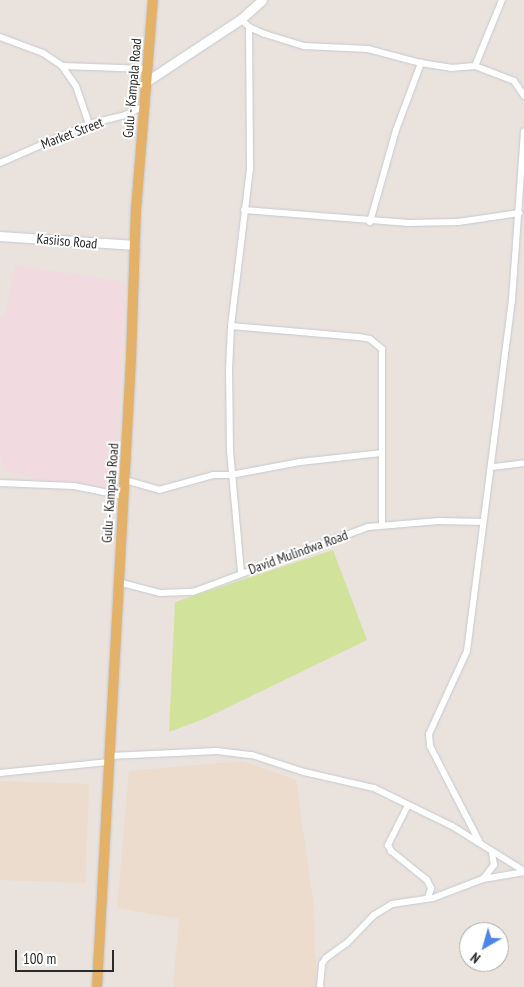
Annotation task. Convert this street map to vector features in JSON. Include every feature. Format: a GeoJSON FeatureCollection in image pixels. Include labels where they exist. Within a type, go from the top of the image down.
{"type":"FeatureCollection","features":[{"type":"Feature","properties":{"kind":"main road","name":"Gulu - Kampala Road"},"geometry":{"type":"LineString","coordinates":[[97,987],[125,480],[135,245],[153,0]]}},
{"type":"Feature","properties":{"kind":"street"},"geometry":{"type":"LineString","coordinates":[[147,81],[185,52],[241,19],[262,0]]}},
{"type":"Feature","properties":{"kind":"street"},"geometry":{"type":"LineString","coordinates":[[475,66],[502,0]]}},
{"type":"Feature","properties":{"kind":"street"},"geometry":{"type":"LineString","coordinates":[[241,19],[249,27],[304,46],[368,49],[421,63],[451,68],[475,66],[514,81],[524,96]]}},
{"type":"Feature","properties":{"kind":"street"},"geometry":{"type":"LineString","coordinates":[[241,572],[232,475],[230,326],[250,168],[249,27]]}},
{"type":"Feature","properties":{"kind":"street"},"geometry":{"type":"LineString","coordinates":[[0,36],[43,53],[62,66],[76,86],[89,124]]}},
{"type":"Feature","properties":{"kind":"street"},"geometry":{"type":"LineString","coordinates":[[370,222],[396,130],[421,63]]}},
{"type":"Feature","properties":{"kind":"street"},"geometry":{"type":"LineString","coordinates":[[62,66],[148,69]]}},
{"type":"Feature","properties":{"kind":"street","name":"Market Street"},"geometry":{"type":"LineString","coordinates":[[0,163],[89,124],[126,115],[144,106]]}},
{"type":"Feature","properties":{"kind":"street"},"geometry":{"type":"LineString","coordinates":[[480,842],[429,740],[432,726],[462,668],[467,652],[483,522],[493,467],[524,132]]}},
{"type":"Feature","properties":{"kind":"street"},"geometry":{"type":"LineString","coordinates":[[244,210],[370,222],[458,222],[518,213]]}},
{"type":"Feature","properties":{"kind":"street","name":"Kasiiso Road"},"geometry":{"type":"LineString","coordinates":[[0,236],[135,245]]}},
{"type":"Feature","properties":{"kind":"street"},"geometry":{"type":"LineString","coordinates":[[230,326],[359,337],[376,344],[382,349],[382,525]]}},
{"type":"Feature","properties":{"kind":"street"},"geometry":{"type":"LineString","coordinates":[[125,480],[159,490],[194,478],[232,475],[300,462],[381,454]]}},
{"type":"Feature","properties":{"kind":"street"},"geometry":{"type":"LineString","coordinates":[[493,467],[524,463]]}},
{"type":"Feature","properties":{"kind":"street"},"geometry":{"type":"LineString","coordinates":[[0,484],[74,486],[124,496]]}},
{"type":"Feature","properties":{"kind":"street","name":"David Mulindwa Road"},"geometry":{"type":"LineString","coordinates":[[118,582],[160,594],[178,594],[208,588],[241,572],[354,532],[382,525],[483,522]]}},
{"type":"Feature","properties":{"kind":"street"},"geometry":{"type":"LineString","coordinates":[[0,773],[110,759],[216,751],[252,755],[304,772],[382,790],[480,842],[492,852],[524,872]]}},
{"type":"Feature","properties":{"kind":"street"},"geometry":{"type":"LineString","coordinates":[[408,805],[388,845],[429,883],[428,898]]}},
{"type":"Feature","properties":{"kind":"street"},"geometry":{"type":"LineString","coordinates":[[483,879],[492,869],[492,852]]}},
{"type":"Feature","properties":{"kind":"street"},"geometry":{"type":"LineString","coordinates":[[320,987],[323,961],[374,915],[402,900],[428,898],[483,879],[524,872]]}},
{"type":"Feature","properties":{"kind":"shaded area"},"geometry":{"type":"Polygon","coordinates":[[[15,265],[126,282],[115,496],[5,471],[0,455],[0,316],[5,316],[15,265]]]}},
{"type":"Feature","properties":{"kind":"shaded area"},"geometry":{"type":"Polygon","coordinates":[[[243,761],[296,780],[314,907],[316,987],[173,987],[179,919],[117,908],[129,771],[243,761]]]}},
{"type":"Feature","properties":{"kind":"shaded area"},"geometry":{"type":"Polygon","coordinates":[[[0,781],[89,784],[86,883],[0,880],[0,781]]]}},
{"type":"Feature","properties":{"kind":"green space"},"geometry":{"type":"Polygon","coordinates":[[[333,550],[367,640],[206,718],[169,732],[175,602],[333,550]]]}}]}
